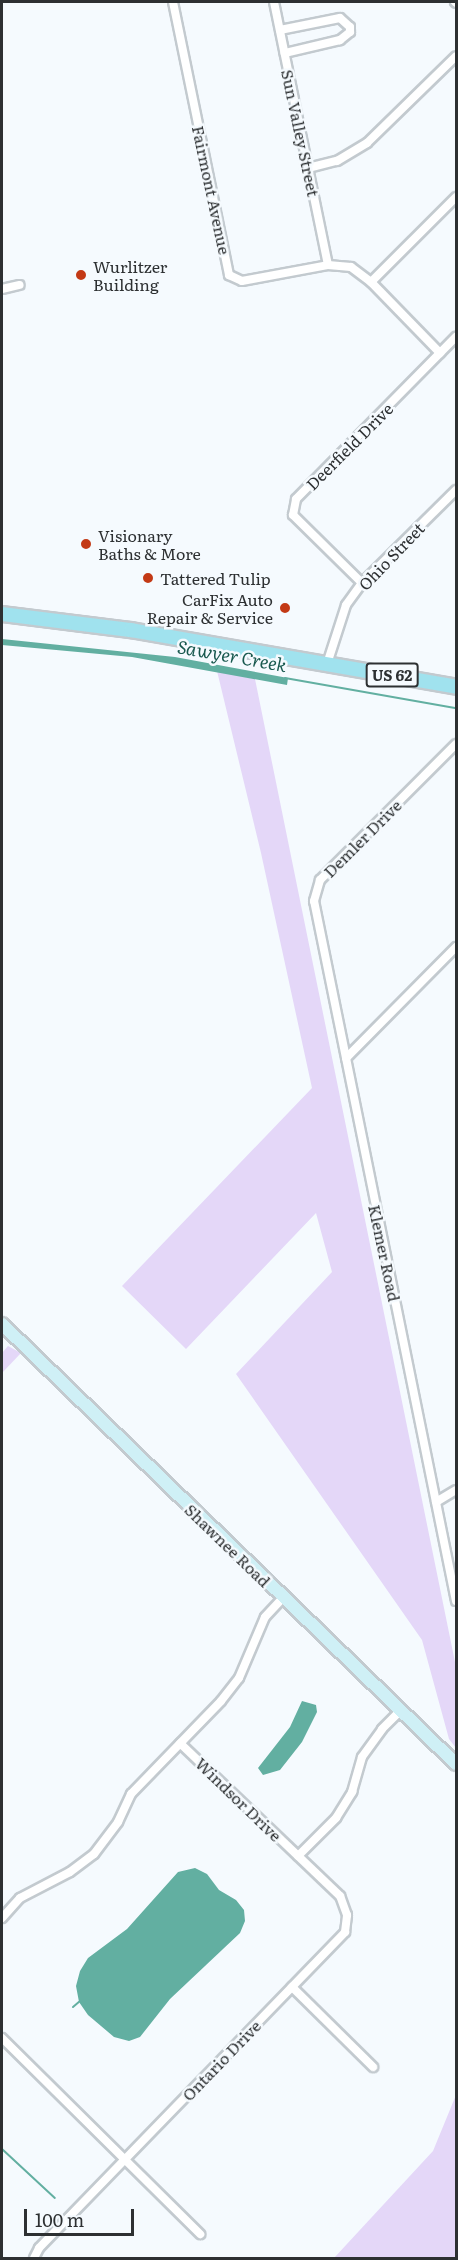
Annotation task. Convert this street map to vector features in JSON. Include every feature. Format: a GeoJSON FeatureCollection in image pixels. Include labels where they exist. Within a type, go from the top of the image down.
{"type":"FeatureCollection","features":[{"type":"Feature","properties":{"kind":"main road","name":"US 62"},"geometry":{"type":"LineString","coordinates":[[2,614],[130,630],[456,687]]}},
{"type":"Feature","properties":{"kind":"main road","name":"Shawnee Road"},"geometry":{"type":"LineString","coordinates":[[2,1324],[456,1764]]}},
{"type":"Feature","properties":{"kind":"street","name":"Fairmont Avenue"},"geometry":{"type":"LineString","coordinates":[[173,2],[229,275],[242,281],[328,265],[351,267],[371,282],[440,353]]}},
{"type":"Feature","properties":{"kind":"street","name":"Sun Valley Street"},"geometry":{"type":"LineString","coordinates":[[274,2],[328,265]]}},
{"type":"Feature","properties":{"kind":"street"},"geometry":{"type":"LineString","coordinates":[[280,30],[340,18],[350,27],[350,32],[340,40],[285,53]]}},
{"type":"Feature","properties":{"kind":"street"},"geometry":{"type":"LineString","coordinates":[[308,168],[337,161],[368,142],[456,56]]}},
{"type":"Feature","properties":{"kind":"street"},"geometry":{"type":"LineString","coordinates":[[371,282],[456,197]]}},
{"type":"Feature","properties":{"kind":"street"},"geometry":{"type":"LineString","coordinates":[[2,288],[20,285]]}},
{"type":"Feature","properties":{"kind":"street","name":"Deerfield Drive"},"geometry":{"type":"LineString","coordinates":[[362,583],[293,515],[296,499],[456,337]]}},
{"type":"Feature","properties":{"kind":"street","name":"Ohio Street"},"geometry":{"type":"LineString","coordinates":[[327,664],[346,605],[362,583],[456,490]]}},
{"type":"Feature","properties":{"kind":"street","name":"Demler Drive"},"geometry":{"type":"LineString","coordinates":[[346,1058],[314,901],[320,880],[456,744]]}},
{"type":"Feature","properties":{"kind":"street"},"geometry":{"type":"LineString","coordinates":[[346,1058],[456,947]]}},
{"type":"Feature","properties":{"kind":"street","name":"Klemer Road"},"geometry":{"type":"LineString","coordinates":[[346,1058],[456,1601]]}},
{"type":"Feature","properties":{"kind":"street"},"geometry":{"type":"LineString","coordinates":[[436,1502],[456,1490]]}},
{"type":"Feature","properties":{"kind":"street"},"geometry":{"type":"LineString","coordinates":[[2,1918],[21,1898],[70,1872],[94,1854],[118,1822],[131,1794],[221,1701],[239,1678],[265,1617],[283,1598]]}},
{"type":"Feature","properties":{"kind":"street"},"geometry":{"type":"LineString","coordinates":[[298,1856],[336,1818],[351,1792],[362,1757],[382,1729],[400,1711]]}},
{"type":"Feature","properties":{"kind":"street","name":"Windsor Drive"},"geometry":{"type":"LineString","coordinates":[[180,1743],[298,1856]]}},
{"type":"Feature","properties":{"kind":"street","name":"Ontario Drive"},"geometry":{"type":"LineString","coordinates":[[34,2259],[39,2248],[345,1932],[347,1915],[340,1896],[298,1856]]}},
{"type":"Feature","properties":{"kind":"street"},"geometry":{"type":"LineString","coordinates":[[292,1987],[373,2067]]}},
{"type":"Feature","properties":{"kind":"street"},"geometry":{"type":"LineString","coordinates":[[2,2038],[200,2234]]}},
{"type":"Feature","properties":{"kind":"shaded area"},"geometry":{"type":"Polygon","coordinates":[[[2,639],[175,657],[288,678],[287,685],[132,657],[2,645],[2,639]]]}},
{"type":"Feature","properties":{"kind":"shaded area"},"geometry":{"type":"Polygon","coordinates":[[[217,671],[255,679],[456,1667],[456,1748],[449,1739],[422,1640],[236,1374],[332,1272],[316,1213],[186,1349],[122,1286],[312,1088],[261,853],[217,671]]]}},
{"type":"Feature","properties":{"kind":"shaded area"},"geometry":{"type":"Polygon","coordinates":[[[8,1346],[21,1353],[2,1373],[2,1353],[8,1346]]]}},
{"type":"Feature","properties":{"kind":"shaded area"},"geometry":{"type":"Polygon","coordinates":[[[302,1701],[316,1705],[317,1712],[302,1742],[280,1770],[263,1775],[258,1768],[290,1727],[302,1701]]]}},
{"type":"Feature","properties":{"kind":"shaded area"},"geometry":{"type":"Polygon","coordinates":[[[195,1868],[207,1874],[219,1890],[236,1900],[244,1910],[245,1921],[240,1933],[170,1999],[140,2037],[129,2041],[114,2037],[88,2015],[79,2002],[76,1986],[80,1971],[88,1958],[127,1929],[178,1872],[195,1868]]]}},
{"type":"Feature","properties":{"kind":"shaded area"},"geometry":{"type":"Polygon","coordinates":[[[456,2095],[456,2258],[334,2258],[433,2151],[456,2095]]]}},
{"type":"Feature","properties":{"kind":"waterway","name":"Sawyer Creek"},"geometry":{"type":"LineString","coordinates":[[285,678],[456,708]]}},
{"type":"Feature","properties":{"kind":"waterway"},"geometry":{"type":"LineString","coordinates":[[73,2007],[79,2002]]}},
{"type":"Feature","properties":{"kind":"waterway"},"geometry":{"type":"LineString","coordinates":[[2,2149],[55,2198]]}},
{"type":"Feature","properties":{"kind":"place","name":"Wurlitzer Building"},"geometry":{"type":"Point","coordinates":[81,275]}},
{"type":"Feature","properties":{"kind":"place","name":"Visionary Baths & More"},"geometry":{"type":"Point","coordinates":[86,544]}},
{"type":"Feature","properties":{"kind":"place","name":"Tattered Tulip"},"geometry":{"type":"Point","coordinates":[148,578]}},
{"type":"Feature","properties":{"kind":"place","name":"CarFix Auto Repair & Service"},"geometry":{"type":"Point","coordinates":[285,608]}}]}
